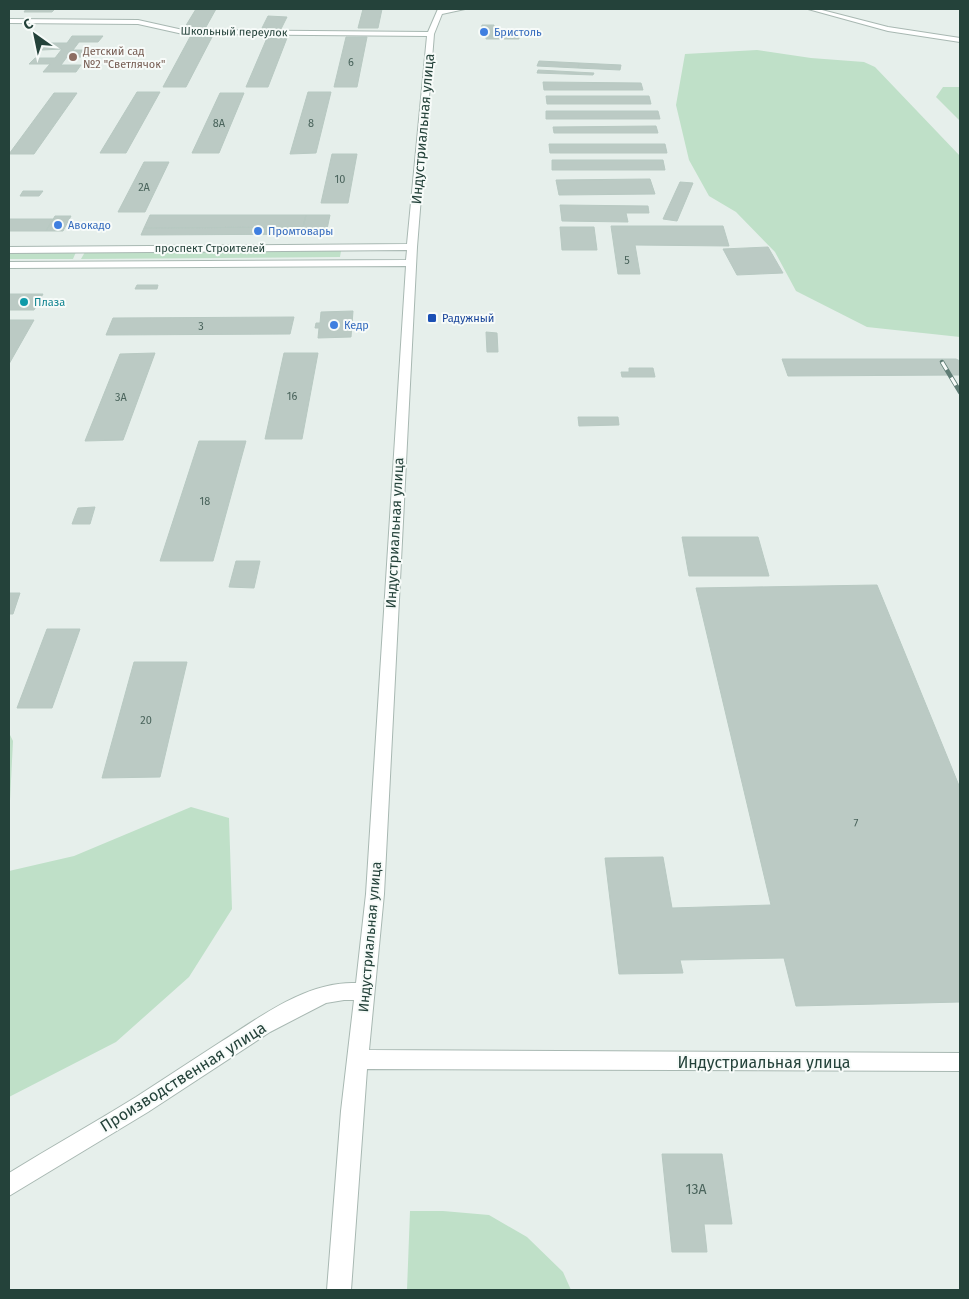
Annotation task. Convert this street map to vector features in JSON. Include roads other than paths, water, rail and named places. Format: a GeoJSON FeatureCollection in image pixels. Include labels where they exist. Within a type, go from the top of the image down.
{"type":"FeatureCollection","features":[{"type":"Feature","properties":{"kind":"street"},"geometry":{"type":"LineString","coordinates":[[440,10],[462,9]]}},
{"type":"Feature","properties":{"kind":"street"},"geometry":{"type":"LineString","coordinates":[[811,9],[888,29],[960,40]]}},
{"type":"Feature","properties":{"kind":"street","name":"Индустриальная улица"},"geometry":{"type":"LineString","coordinates":[[339,1290],[358,1059],[376,894],[412,247],[431,34],[440,10]]}},
{"type":"Feature","properties":{"kind":"street","name":"Школьный переулок"},"geometry":{"type":"LineString","coordinates":[[9,21],[138,22],[154,24],[183,32],[431,34]]}},
{"type":"Feature","properties":{"kind":"street","name":"проспект Строителей"},"geometry":{"type":"LineString","coordinates":[[9,250],[412,247]]}},
{"type":"Feature","properties":{"kind":"street","name":"проспект Строителей"},"geometry":{"type":"LineString","coordinates":[[9,265],[411,263]]}},
{"type":"Feature","properties":{"kind":"street","name":"Производственная улица"},"geometry":{"type":"LineString","coordinates":[[9,1185],[141,1105],[263,1026],[299,1006],[323,995],[344,991],[365,992]]}},
{"type":"Feature","properties":{"kind":"street","name":"Индустриальная улица"},"geometry":{"type":"LineString","coordinates":[[358,1059],[443,1061],[960,1062]]}},
{"type":"Feature","properties":{"kind":"railway"},"geometry":{"type":"LineString","coordinates":[[942,362],[960,392]]}},
{"type":"Feature","properties":{"kind":"place","name":"Бристоль"},"geometry":{"type":"Point","coordinates":[484,32]}},
{"type":"Feature","properties":{"kind":"place","name":"Детский сад №2 \"Светлячок\""},"geometry":{"type":"Point","coordinates":[73,57]}},
{"type":"Feature","properties":{"kind":"place","name":"Авокадо"},"geometry":{"type":"Point","coordinates":[58,225]}},
{"type":"Feature","properties":{"kind":"place","name":"Промтовары"},"geometry":{"type":"Point","coordinates":[258,231]}},
{"type":"Feature","properties":{"kind":"place","name":"Плаза"},"geometry":{"type":"Point","coordinates":[24,302]}},
{"type":"Feature","properties":{"kind":"place","name":"Радужный"},"geometry":{"type":"Point","coordinates":[432,318]}},
{"type":"Feature","properties":{"kind":"place","name":"Кедр"},"geometry":{"type":"Point","coordinates":[334,325]}}]}
